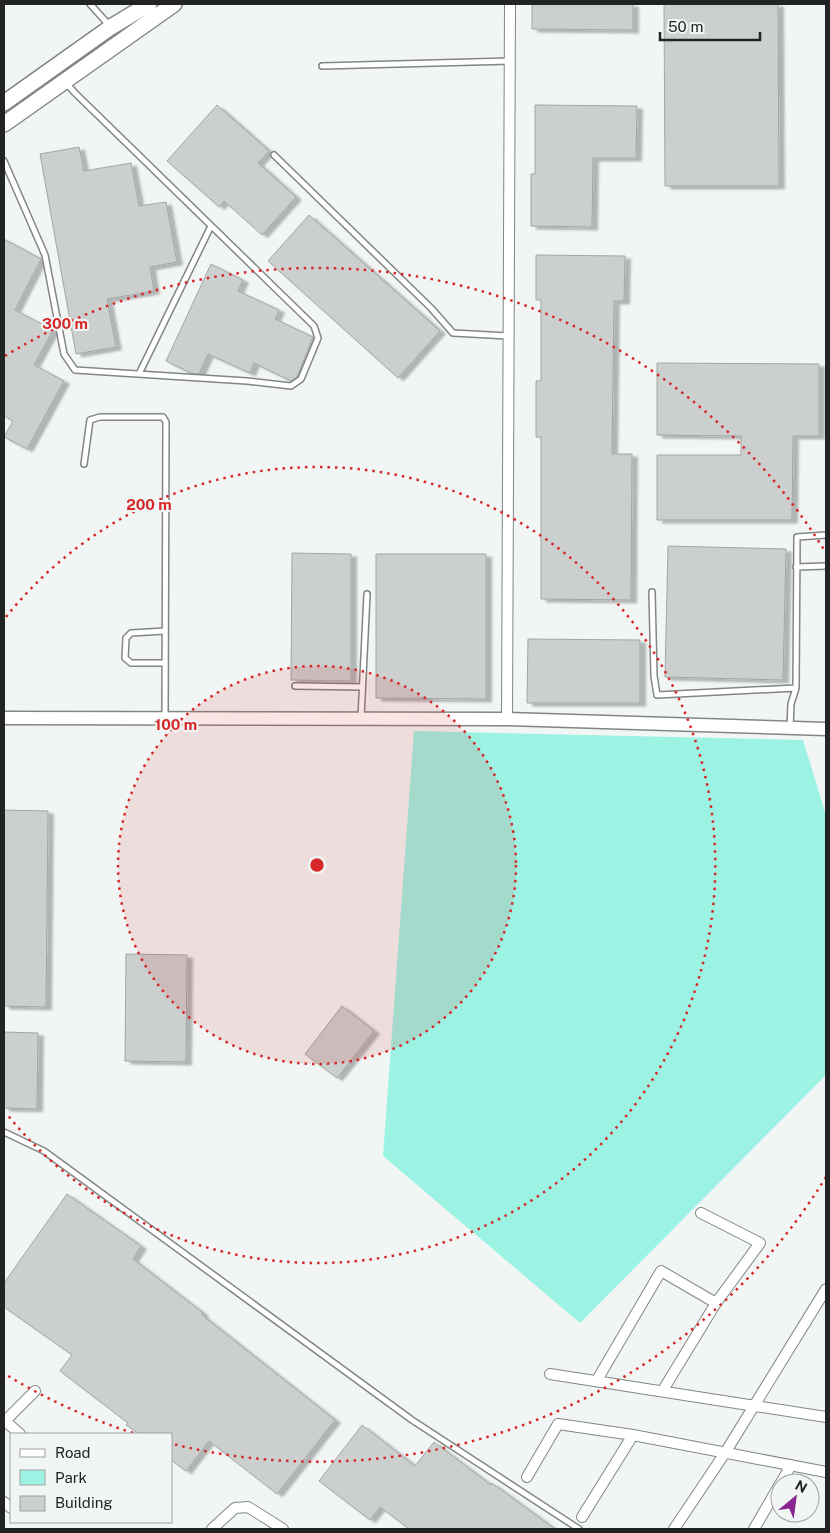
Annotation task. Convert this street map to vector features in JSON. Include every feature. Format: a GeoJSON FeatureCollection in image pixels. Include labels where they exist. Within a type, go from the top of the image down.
{"type":"FeatureCollection","features":[{"type":"Feature","properties":{"kind":"main road"},"geometry":{"type":"LineString","coordinates":[[4,103],[111,27],[149,4]]}},
{"type":"Feature","properties":{"kind":"main road"},"geometry":{"type":"LineString","coordinates":[[4,124],[174,4]]}},
{"type":"Feature","properties":{"kind":"street"},"geometry":{"type":"LineString","coordinates":[[507,719],[510,4]]}},
{"type":"Feature","properties":{"kind":"street"},"geometry":{"type":"LineString","coordinates":[[4,718],[507,719],[826,730]]}},
{"type":"Feature","properties":{"kind":"street"},"geometry":{"type":"LineString","coordinates":[[663,1390],[716,1303],[760,1242],[701,1213]]}},
{"type":"Feature","properties":{"kind":"street"},"geometry":{"type":"LineString","coordinates":[[597,1380],[661,1271],[716,1303]]}},
{"type":"Feature","properties":{"kind":"street"},"geometry":{"type":"LineString","coordinates":[[674,1529],[725,1452],[826,1289]]}},
{"type":"Feature","properties":{"kind":"street"},"geometry":{"type":"LineString","coordinates":[[550,1374],[663,1390],[826,1417]]}},
{"type":"Feature","properties":{"kind":"street"},"geometry":{"type":"LineString","coordinates":[[19,1433],[4,1421],[35,1391]]}},
{"type":"Feature","properties":{"kind":"street"},"geometry":{"type":"LineString","coordinates":[[527,1477],[558,1424],[633,1435],[826,1472]]}},
{"type":"Feature","properties":{"kind":"street"},"geometry":{"type":"LineString","coordinates":[[582,1517],[633,1435]]}},
{"type":"Feature","properties":{"kind":"street"},"geometry":{"type":"LineString","coordinates":[[786,1473],[791,1465]]}},
{"type":"Feature","properties":{"kind":"street"},"geometry":{"type":"LineString","coordinates":[[754,1529],[770,1501]]}},
{"type":"Feature","properties":{"kind":"street"},"geometry":{"type":"LineString","coordinates":[[212,1529],[235,1508],[248,1507],[283,1529]]}},
{"type":"Feature","properties":{"kind":"lane"},"geometry":{"type":"LineString","coordinates":[[90,4],[111,27]]}},
{"type":"Feature","properties":{"kind":"lane"},"geometry":{"type":"LineString","coordinates":[[322,66],[510,61]]}},
{"type":"Feature","properties":{"kind":"lane"},"geometry":{"type":"LineString","coordinates":[[4,161],[45,255],[64,354],[75,370],[247,381],[291,386],[301,379],[318,338],[314,326],[75,93],[65,81]]}},
{"type":"Feature","properties":{"kind":"lane"},"geometry":{"type":"LineString","coordinates":[[274,155],[431,308],[454,333],[509,336]]}},
{"type":"Feature","properties":{"kind":"lane"},"geometry":{"type":"LineString","coordinates":[[139,374],[211,226]]}},
{"type":"Feature","properties":{"kind":"lane"},"geometry":{"type":"LineString","coordinates":[[84,464],[90,420],[100,417],[163,417],[166,422],[165,718]]}},
{"type":"Feature","properties":{"kind":"lane"},"geometry":{"type":"LineString","coordinates":[[790,728],[791,704],[796,688],[797,537],[826,535]]}},
{"type":"Feature","properties":{"kind":"lane"},"geometry":{"type":"LineString","coordinates":[[796,567],[826,566]]}},
{"type":"Feature","properties":{"kind":"lane"},"geometry":{"type":"LineString","coordinates":[[652,592],[654,676],[657,695],[796,688]]}},
{"type":"Feature","properties":{"kind":"lane"},"geometry":{"type":"LineString","coordinates":[[361,719],[367,594]]}},
{"type":"Feature","properties":{"kind":"lane"},"geometry":{"type":"LineString","coordinates":[[165,631],[131,633],[126,638],[125,658],[131,663],[165,663]]}},
{"type":"Feature","properties":{"kind":"lane"},"geometry":{"type":"LineString","coordinates":[[295,686],[362,687]]}},
{"type":"Feature","properties":{"kind":"lane"},"geometry":{"type":"LineString","coordinates":[[4,1132],[44,1151],[412,1420],[579,1529]]}},
{"type":"Feature","properties":{"kind":"green space"},"geometry":{"type":"Polygon","coordinates":[[[414,731],[803,740],[826,815],[826,1075],[580,1323],[383,1156],[414,731]]]}},
{"type":"Feature","properties":{"kind":"building"},"geometry":{"type":"Polygon","coordinates":[[[532,4],[633,4],[633,30],[532,29],[532,4]]]}},
{"type":"Feature","properties":{"kind":"building"},"geometry":{"type":"Polygon","coordinates":[[[664,4],[778,4],[779,186],[665,186],[664,4]]]}},
{"type":"Feature","properties":{"kind":"building"},"geometry":{"type":"Polygon","coordinates":[[[217,105],[269,151],[258,163],[296,197],[262,235],[224,201],[219,207],[167,161],[217,105]]]}},
{"type":"Feature","properties":{"kind":"building"},"geometry":{"type":"Polygon","coordinates":[[[535,105],[637,106],[636,158],[593,158],[592,227],[531,226],[531,174],[535,174],[535,105]]]}},
{"type":"Feature","properties":{"kind":"building"},"geometry":{"type":"Polygon","coordinates":[[[79,147],[84,171],[131,163],[139,206],[166,202],[177,262],[150,267],[154,291],[107,299],[116,347],[76,354],[40,154],[79,147]]]}},
{"type":"Feature","properties":{"kind":"building"},"geometry":{"type":"Polygon","coordinates":[[[309,215],[440,331],[398,378],[268,261],[309,215]]]}},
{"type":"Feature","properties":{"kind":"building"},"geometry":{"type":"Polygon","coordinates":[[[4,239],[41,259],[15,310],[53,330],[34,365],[64,381],[27,449],[4,437],[13,421],[4,416],[4,239]]]}},
{"type":"Feature","properties":{"kind":"building"},"geometry":{"type":"Polygon","coordinates":[[[536,255],[625,256],[624,301],[614,301],[612,454],[632,454],[631,600],[541,599],[541,437],[536,437],[536,381],[541,381],[541,300],[536,300],[536,255]]]}},
{"type":"Feature","properties":{"kind":"building"},"geometry":{"type":"Polygon","coordinates":[[[211,264],[243,280],[238,291],[279,310],[275,319],[313,337],[297,377],[291,381],[254,363],[250,373],[208,354],[199,374],[191,373],[166,361],[211,264]]]}},
{"type":"Feature","properties":{"kind":"building"},"geometry":{"type":"Polygon","coordinates":[[[657,363],[819,364],[819,436],[793,436],[792,520],[657,520],[657,455],[741,455],[741,436],[657,435],[657,363]]]}},
{"type":"Feature","properties":{"kind":"building"},"geometry":{"type":"Polygon","coordinates":[[[668,546],[786,549],[783,680],[665,677],[668,546]]]}},
{"type":"Feature","properties":{"kind":"building"},"geometry":{"type":"Polygon","coordinates":[[[292,553],[351,554],[351,681],[291,680],[292,553]]]}},
{"type":"Feature","properties":{"kind":"building"},"geometry":{"type":"Polygon","coordinates":[[[376,554],[486,554],[486,699],[376,698],[376,554]]]}},
{"type":"Feature","properties":{"kind":"building"},"geometry":{"type":"Polygon","coordinates":[[[528,639],[640,640],[640,703],[527,703],[528,639]]]}},
{"type":"Feature","properties":{"kind":"building"},"geometry":{"type":"Polygon","coordinates":[[[4,810],[48,811],[46,1007],[4,1006],[4,810]]]}},
{"type":"Feature","properties":{"kind":"building"},"geometry":{"type":"Polygon","coordinates":[[[126,954],[187,955],[186,1062],[125,1061],[126,954]]]}},
{"type":"Feature","properties":{"kind":"building"},"geometry":{"type":"Polygon","coordinates":[[[342,1006],[374,1031],[337,1078],[305,1054],[342,1006]]]}},
{"type":"Feature","properties":{"kind":"building"},"geometry":{"type":"Polygon","coordinates":[[[4,1032],[38,1033],[37,1109],[4,1108],[4,1032]]]}},
{"type":"Feature","properties":{"kind":"building"},"geometry":{"type":"Polygon","coordinates":[[[67,1194],[141,1246],[133,1259],[335,1420],[277,1494],[209,1441],[186,1471],[172,1461],[172,1433],[138,1433],[126,1425],[128,1423],[60,1371],[72,1355],[4,1307],[4,1283],[67,1194]]]}},
{"type":"Feature","properties":{"kind":"building"},"geometry":{"type":"Polygon","coordinates":[[[362,1425],[415,1466],[434,1442],[491,1485],[492,1483],[555,1529],[409,1529],[380,1507],[370,1520],[319,1481],[362,1425]]]}}]}
